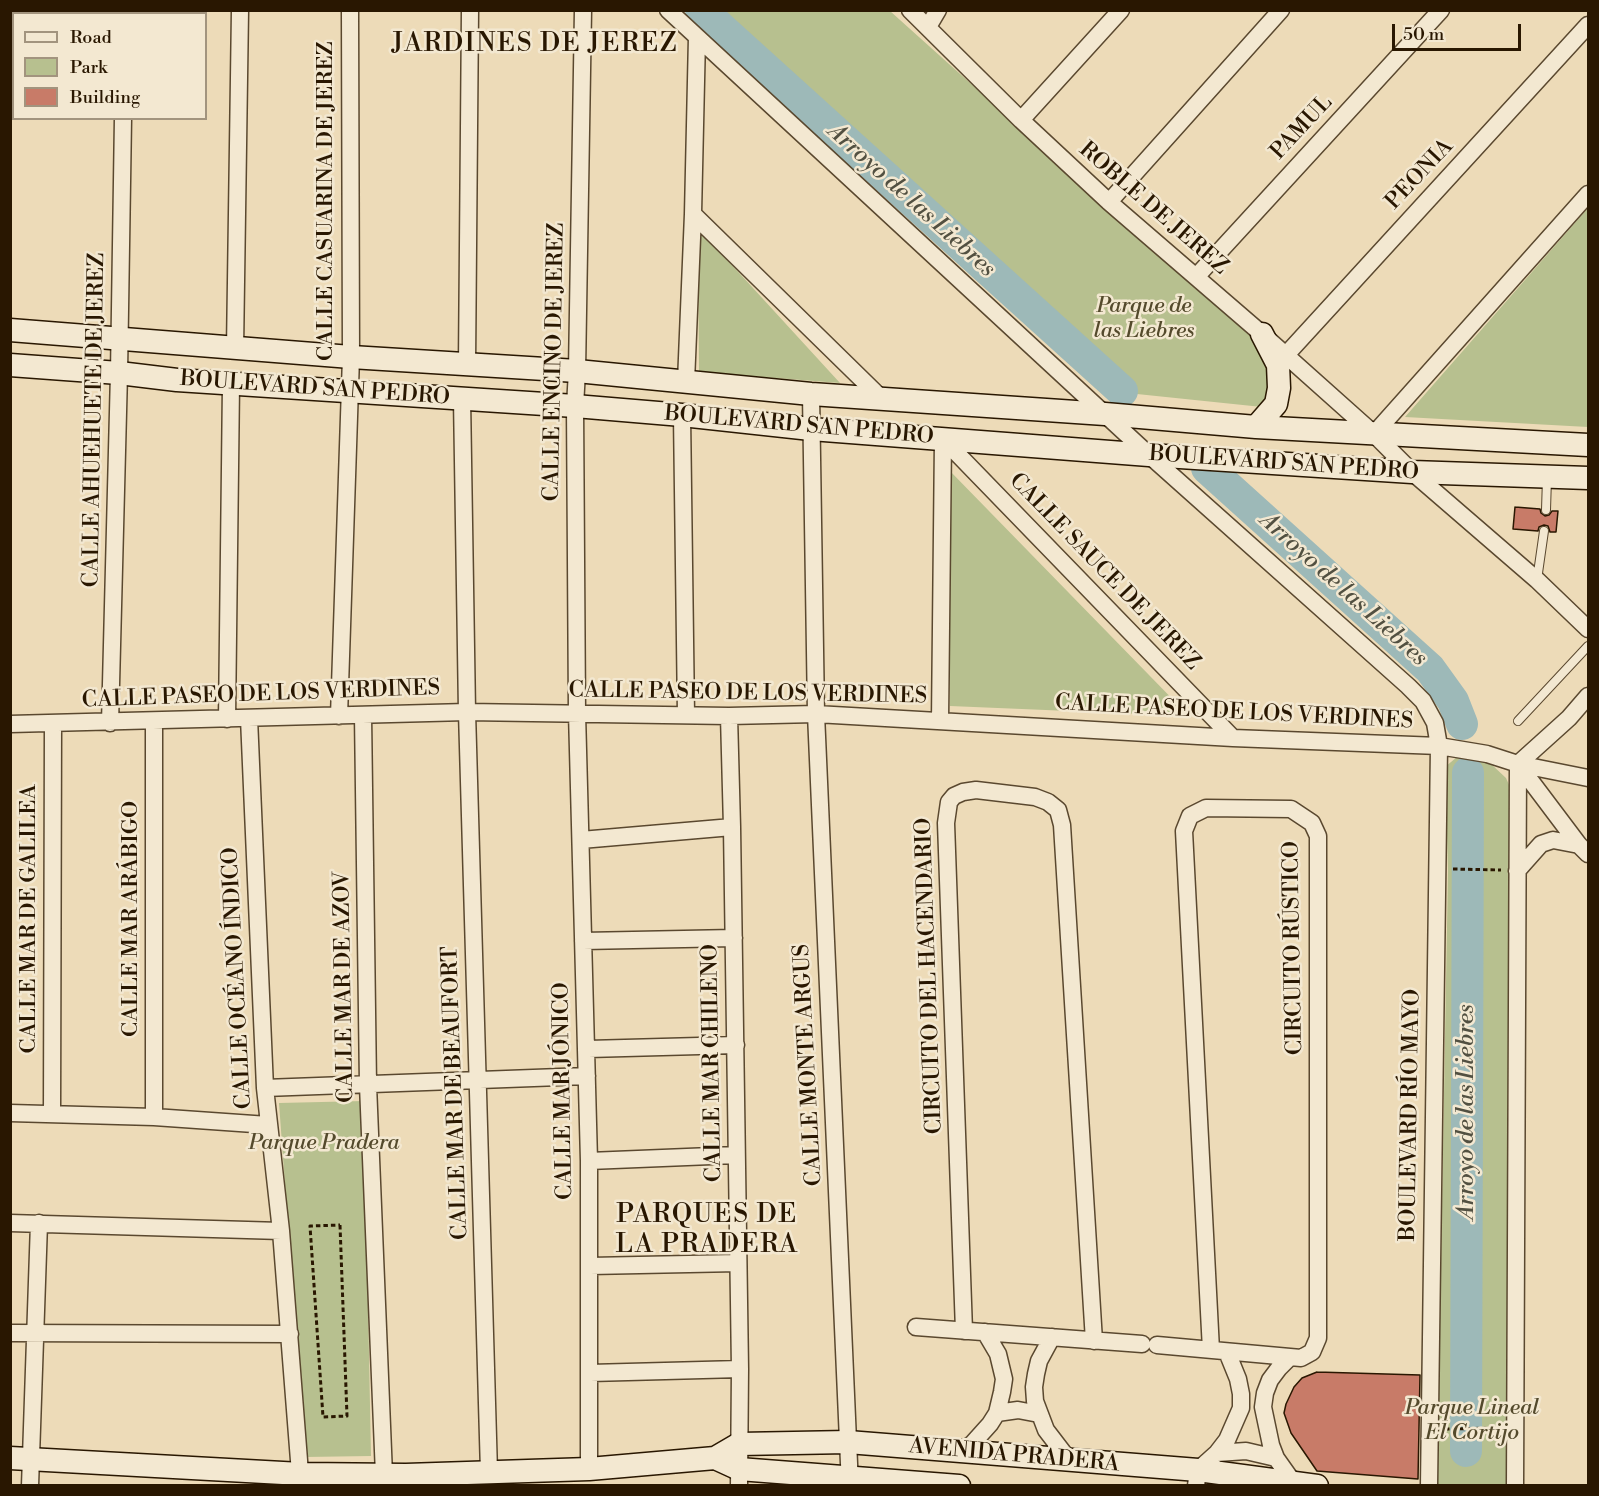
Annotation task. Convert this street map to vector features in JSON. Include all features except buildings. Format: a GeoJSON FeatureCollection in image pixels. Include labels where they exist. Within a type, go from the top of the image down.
{"type":"FeatureCollection","features":[{"type":"Feature","properties":{"kind":"street"},"geometry":{"type":"LineString","coordinates":[[235,349],[240,10]]}},
{"type":"Feature","properties":{"kind":"street","name":"CALLE CASUARINA DE JEREZ"},"geometry":{"type":"LineString","coordinates":[[339,716],[351,357],[350,10]]}},
{"type":"Feature","properties":{"kind":"street"},"geometry":{"type":"LineString","coordinates":[[466,364],[470,10]]}},
{"type":"Feature","properties":{"kind":"street","name":"CALLE ENCINO DE JEREZ"},"geometry":{"type":"LineString","coordinates":[[577,713],[574,406],[578,371],[583,10]]}},
{"type":"Feature","properties":{"kind":"street","name":"BOULEVARD RÍO MAYO"},"geometry":{"type":"LineString","coordinates":[[668,10],[1408,686],[1423,701],[1435,723],[1439,746],[1429,1485]]}},
{"type":"Feature","properties":{"kind":"street","name":"ROBLE DE JEREZ"},"geometry":{"type":"LineString","coordinates":[[910,10],[937,16],[1021,120],[1109,202],[1262,334],[1374,434],[1412,472],[1537,580],[1588,629]]}},
{"type":"Feature","properties":{"kind":"street"},"geometry":{"type":"LineString","coordinates":[[1021,120],[1121,10]]}},
{"type":"Feature","properties":{"kind":"street"},"geometry":{"type":"LineString","coordinates":[[1109,202],[1281,10]]}},
{"type":"Feature","properties":{"kind":"street","name":"PAMUL"},"geometry":{"type":"LineString","coordinates":[[1196,277],[1442,10]]}},
{"type":"Feature","properties":{"kind":"street","name":"PEONIA"},"geometry":{"type":"LineString","coordinates":[[1285,356],[1587,29]]}},
{"type":"Feature","properties":{"kind":"street"},"geometry":{"type":"LineString","coordinates":[[686,382],[697,37]]}},
{"type":"Feature","properties":{"kind":"street","name":"CALLE AHUEHUETE DE JEREZ"},"geometry":{"type":"LineString","coordinates":[[110,723],[123,120]]}},
{"type":"Feature","properties":{"kind":"street"},"geometry":{"type":"LineString","coordinates":[[1374,434],[1588,194]]}},
{"type":"Feature","properties":{"kind":"street"},"geometry":{"type":"LineString","coordinates":[[693,214],[881,398]]}},
{"type":"Feature","properties":{"kind":"street","name":"BOULEVARD SAN PEDRO"},"geometry":{"type":"LineString","coordinates":[[10,330],[235,349],[578,371],[812,394],[1256,427],[1588,445]]}},
{"type":"Feature","properties":{"kind":"street"},"geometry":{"type":"LineString","coordinates":[[1256,427],[1276,404],[1279,388],[1278,365],[1262,334]]}},
{"type":"Feature","properties":{"kind":"street","name":"BOULEVARD SAN PEDRO"},"geometry":{"type":"LineString","coordinates":[[10,365],[349,393],[574,406],[811,429],[1155,456],[1412,472],[1588,478]]}},
{"type":"Feature","properties":{"kind":"street"},"geometry":{"type":"LineString","coordinates":[[227,718],[231,384]]}},
{"type":"Feature","properties":{"kind":"street","name":"CALLE MONTE ARGUS"},"geometry":{"type":"LineString","coordinates":[[812,394],[816,714],[850,1481]]}},
{"type":"Feature","properties":{"kind":"street","name":"CALLE MAR DE BEAUFORT"},"geometry":{"type":"LineString","coordinates":[[462,398],[467,712],[489,1472]]}},
{"type":"Feature","properties":{"kind":"street"},"geometry":{"type":"LineString","coordinates":[[682,415],[686,715]]}},
{"type":"Feature","properties":{"kind":"street"},"geometry":{"type":"LineString","coordinates":[[940,721],[943,439]]}},
{"type":"Feature","properties":{"kind":"street","name":"CALLE SAUCE DE JEREZ"},"geometry":{"type":"LineString","coordinates":[[943,439],[1233,738]]}},
{"type":"Feature","properties":{"kind":"street"},"geometry":{"type":"LineString","coordinates":[[1515,1485],[1518,764],[1569,718],[1588,696]]}},
{"type":"Feature","properties":{"kind":"street","name":"CALLE PASEO DE LOS VERDINES"},"geometry":{"type":"LineString","coordinates":[[10,724],[467,712],[729,717],[816,714],[1233,738],[1439,746],[1487,754],[1518,764],[1588,778]]}},
{"type":"Feature","properties":{"kind":"street","name":"CALLE MAR JÓNICO"},"geometry":{"type":"LineString","coordinates":[[577,713],[588,1049],[589,1468]]}},
{"type":"Feature","properties":{"kind":"street","name":"CALLE MAR DE AZOV"},"geometry":{"type":"LineString","coordinates":[[363,715],[368,1085],[398,1478]]}},
{"type":"Feature","properties":{"kind":"street","name":"CALLE MAR CHILENO"},"geometry":{"type":"LineString","coordinates":[[729,717],[736,1045],[739,1477]]}},
{"type":"Feature","properties":{"kind":"street","name":"CALLE OCÉANO ÍNDICO"},"geometry":{"type":"LineString","coordinates":[[249,718],[265,1088],[281,1231],[301,1480]]}},
{"type":"Feature","properties":{"kind":"street","name":"CALLE MAR ARÁBIGO"},"geometry":{"type":"LineString","coordinates":[[154,721],[154,1117]]}},
{"type":"Feature","properties":{"kind":"street","name":"CALLE MAR DE GALILEA"},"geometry":{"type":"LineString","coordinates":[[52,1114],[54,723]]}},
{"type":"Feature","properties":{"kind":"street"},"geometry":{"type":"LineString","coordinates":[[1518,764],[1584,850]]}},
{"type":"Feature","properties":{"kind":"street","name":"CIRCUITO DEL HACENDARIO"},"geometry":{"type":"LineString","coordinates":[[964,1330],[946,823],[949,802],[954,796],[976,790],[1035,797],[1048,802],[1058,810],[1062,825],[1094,1341]]}},
{"type":"Feature","properties":{"kind":"street","name":"CIRCUITO RÚSTICO"},"geometry":{"type":"LineString","coordinates":[[1094,1341],[1219,1351],[1289,1358],[1300,1358],[1312,1352],[1318,1338],[1318,836],[1312,823],[1291,810],[1206,808],[1190,816],[1184,831],[1219,1351],[1238,1379],[1241,1394],[1241,1408],[1231,1432],[1217,1454],[1197,1478]]}},
{"type":"Feature","properties":{"kind":"street"},"geometry":{"type":"LineString","coordinates":[[581,840],[732,828]]}},
{"type":"Feature","properties":{"kind":"street"},"geometry":{"type":"LineString","coordinates":[[1517,871],[1541,844],[1553,840],[1584,850]]}},
{"type":"Feature","properties":{"kind":"street"},"geometry":{"type":"LineString","coordinates":[[583,941],[734,938]]}},
{"type":"Feature","properties":{"kind":"street"},"geometry":{"type":"LineString","coordinates":[[588,1049],[736,1045]]}},
{"type":"Feature","properties":{"kind":"street"},"geometry":{"type":"LineString","coordinates":[[265,1088],[587,1076]]}},
{"type":"Feature","properties":{"kind":"street"},"geometry":{"type":"LineString","coordinates":[[10,1113],[154,1117],[268,1125]]}},
{"type":"Feature","properties":{"kind":"street"},"geometry":{"type":"LineString","coordinates":[[589,1161],[736,1155]]}},
{"type":"Feature","properties":{"kind":"street"},"geometry":{"type":"LineString","coordinates":[[10,1223],[281,1231]]}},
{"type":"Feature","properties":{"kind":"street"},"geometry":{"type":"LineString","coordinates":[[30,1485],[21,1459],[34,1334],[39,1223]]}},
{"type":"Feature","properties":{"kind":"street"},"geometry":{"type":"LineString","coordinates":[[590,1266],[738,1263]]}},
{"type":"Feature","properties":{"kind":"street"},"geometry":{"type":"LineString","coordinates":[[916,1327],[1094,1341]]}},
{"type":"Feature","properties":{"kind":"street"},"geometry":{"type":"LineString","coordinates":[[961,1451],[982,1435],[997,1413],[1002,1392],[1002,1366],[985,1332]]}},
{"type":"Feature","properties":{"kind":"street"},"geometry":{"type":"LineString","coordinates":[[10,1333],[290,1334]]}},
{"type":"Feature","properties":{"kind":"street"},"geometry":{"type":"LineString","coordinates":[[1052,1337],[1040,1361],[1034,1387],[1039,1414],[1046,1430],[1069,1460]]}},
{"type":"Feature","properties":{"kind":"street","name":"CIRCUITO RÚSTICO"},"geometry":{"type":"LineString","coordinates":[[1289,1358],[1270,1380],[1263,1407],[1267,1433],[1276,1458],[1293,1482]]}},
{"type":"Feature","properties":{"kind":"street"},"geometry":{"type":"LineString","coordinates":[[590,1373],[740,1369]]}},
{"type":"Feature","properties":{"kind":"street"},"geometry":{"type":"LineString","coordinates":[[997,1413],[1018,1410],[1039,1414]]}},
{"type":"Feature","properties":{"kind":"street","name":"AVENIDA PRADERA"},"geometry":{"type":"LineString","coordinates":[[21,1459],[301,1480],[398,1478],[589,1468],[715,1458],[739,1444],[848,1442],[1069,1460],[1197,1478],[1317,1485]]}},
{"type":"Feature","properties":{"kind":"street"},"geometry":{"type":"LineString","coordinates":[[1217,1454],[1246,1451],[1276,1458]]}},
{"type":"Feature","properties":{"kind":"street","name":"AVENIDA PRADERA"},"geometry":{"type":"LineString","coordinates":[[715,1458],[739,1477],[947,1485]]}},
{"type":"Feature","properties":{"kind":"lane"},"geometry":{"type":"LineString","coordinates":[[1546,510],[1547,478]]}},
{"type":"Feature","properties":{"kind":"lane"},"geometry":{"type":"LineString","coordinates":[[1537,580],[1544,531]]}},
{"type":"Feature","properties":{"kind":"lane"},"geometry":{"type":"LineString","coordinates":[[1518,722],[1588,646]]}},
{"type":"Feature","properties":{"kind":"path"},"geometry":{"type":"LineString","coordinates":[[1456,868],[1499,870]]}},
{"type":"Feature","properties":{"kind":"path"},"geometry":{"type":"LineString","coordinates":[[310,1226],[340,1226],[347,1416],[323,1417],[310,1226]]}},
{"type":"Feature","properties":{"kind":"path"},"geometry":{"type":"LineString","coordinates":[[1449,1428],[1495,1428]]}},
{"type":"Feature","properties":{"kind":"green space","name":"Parque de las Liebres"},"geometry":{"type":"Polygon","coordinates":[[[711,11],[890,11],[1254,338],[1273,364],[1272,388],[1262,407],[1137,394],[711,11]]]}},
{"type":"Feature","properties":{"kind":"green space"},"geometry":{"type":"Polygon","coordinates":[[[1588,208],[1588,427],[1405,417],[1588,208]]]}},
{"type":"Feature","properties":{"kind":"green space"},"geometry":{"type":"Polygon","coordinates":[[[698,228],[840,383],[699,372],[698,228]]]}},
{"type":"Feature","properties":{"kind":"green space"},"geometry":{"type":"Polygon","coordinates":[[[949,470],[1189,716],[950,706],[949,470]]]}},
{"type":"Feature","properties":{"kind":"green space","name":"Parque Lineal El Cortijo"},"geometry":{"type":"Polygon","coordinates":[[[1469,756],[1490,763],[1506,778],[1510,787],[1507,1485],[1437,1486],[1448,870],[1445,767],[1457,757],[1469,756]]]}},
{"type":"Feature","properties":{"kind":"green space","name":"Parque Pradera"},"geometry":{"type":"Polygon","coordinates":[[[364,1101],[371,1456],[305,1457],[279,1103],[364,1101]]]}},
{"type":"Feature","properties":{"kind":"waterway","name":"Arroyo de las Liebres"},"geometry":{"type":"LineString","coordinates":[[701,10],[1122,391]]}},
{"type":"Feature","properties":{"kind":"waterway","name":"Arroyo de las Liebres"},"geometry":{"type":"LineString","coordinates":[[1207,468],[1430,669],[1453,701],[1462,724]]}},
{"type":"Feature","properties":{"kind":"waterway","name":"Arroyo de las Liebres"},"geometry":{"type":"LineString","coordinates":[[1466,1451],[1468,773]]}},
{"type":"Feature","properties":{"kind":"district","name":"JARDINES DE JEREZ"},"geometry":{"type":"Point","coordinates":[535,45]}},
{"type":"Feature","properties":{"kind":"district","name":"PARQUES DE LA PRADERA"},"geometry":{"type":"Point","coordinates":[707,1231]}}]}
